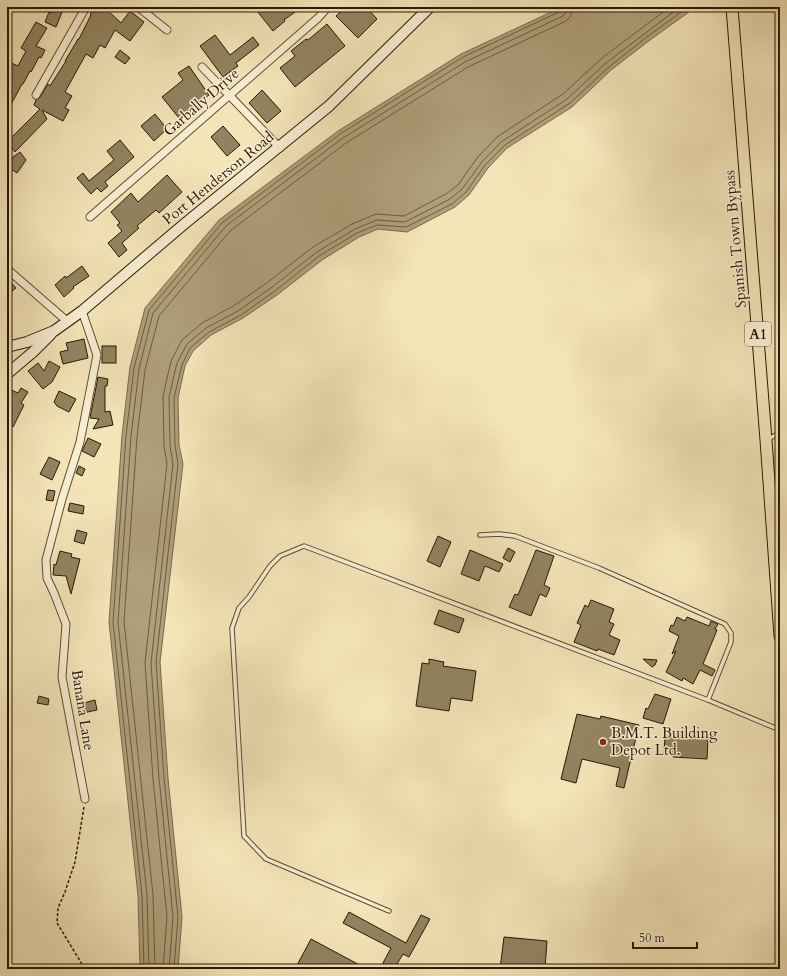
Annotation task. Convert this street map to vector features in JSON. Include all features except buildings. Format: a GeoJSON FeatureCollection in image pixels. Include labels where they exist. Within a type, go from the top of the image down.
{"type":"FeatureCollection","features":[{"type":"Feature","properties":{"kind":"main road","name":"Spanish Town Bypass"},"geometry":{"type":"LineString","coordinates":[[732,7],[780,636]]}},
{"type":"Feature","properties":{"kind":"street"},"geometry":{"type":"LineString","coordinates":[[36,95],[86,7]]}},
{"type":"Feature","properties":{"kind":"street"},"geometry":{"type":"LineString","coordinates":[[138,7],[167,30]]}},
{"type":"Feature","properties":{"kind":"street","name":"Garbally Drive"},"geometry":{"type":"LineString","coordinates":[[90,217],[318,18],[328,7]]}},
{"type":"Feature","properties":{"kind":"street","name":"Port Henderson Road"},"geometry":{"type":"LineString","coordinates":[[7,347],[27,342],[54,331],[82,311],[329,106],[430,7]]}},
{"type":"Feature","properties":{"kind":"street"},"geometry":{"type":"LineString","coordinates":[[202,68],[280,148]]}},
{"type":"Feature","properties":{"kind":"street"},"geometry":{"type":"LineString","coordinates":[[7,269],[68,322]]}},
{"type":"Feature","properties":{"kind":"street","name":"Banana Lane"},"geometry":{"type":"LineString","coordinates":[[82,311],[97,355],[80,442],[62,499],[46,560],[47,578],[66,624],[62,677],[85,799]]}},
{"type":"Feature","properties":{"kind":"street"},"geometry":{"type":"LineString","coordinates":[[7,374],[33,352],[54,331]]}},
{"type":"Feature","properties":{"kind":"lane"},"geometry":{"type":"LineString","coordinates":[[766,440],[780,433]]}},
{"type":"Feature","properties":{"kind":"lane"},"geometry":{"type":"LineString","coordinates":[[480,535],[499,534],[515,536],[598,568],[725,624],[731,633],[731,642],[708,700]]}},
{"type":"Feature","properties":{"kind":"lane"},"geometry":{"type":"LineString","coordinates":[[389,911],[266,859],[244,836],[232,628],[239,608],[270,566],[280,556],[304,546],[708,700],[780,730]]}},
{"type":"Feature","properties":{"kind":"path"},"geometry":{"type":"LineString","coordinates":[[85,799],[75,862],[58,908],[57,924],[85,969]]}},
{"type":"Feature","properties":{"kind":"water"},"geometry":{"type":"Polygon","coordinates":[[[562,7],[700,7],[693,9],[611,70],[572,107],[507,148],[488,168],[469,195],[455,207],[407,232],[378,229],[359,237],[322,260],[277,295],[243,318],[211,335],[193,351],[185,366],[178,398],[179,445],[183,464],[160,662],[168,778],[182,917],[178,969],[140,969],[138,896],[109,622],[122,435],[130,367],[145,308],[219,220],[338,131],[461,54],[562,7]]]}},
{"type":"Feature","properties":{"kind":"place","name":"B.M.T. Building Depot Ltd."},"geometry":{"type":"Point","coordinates":[603,742]}}]}
